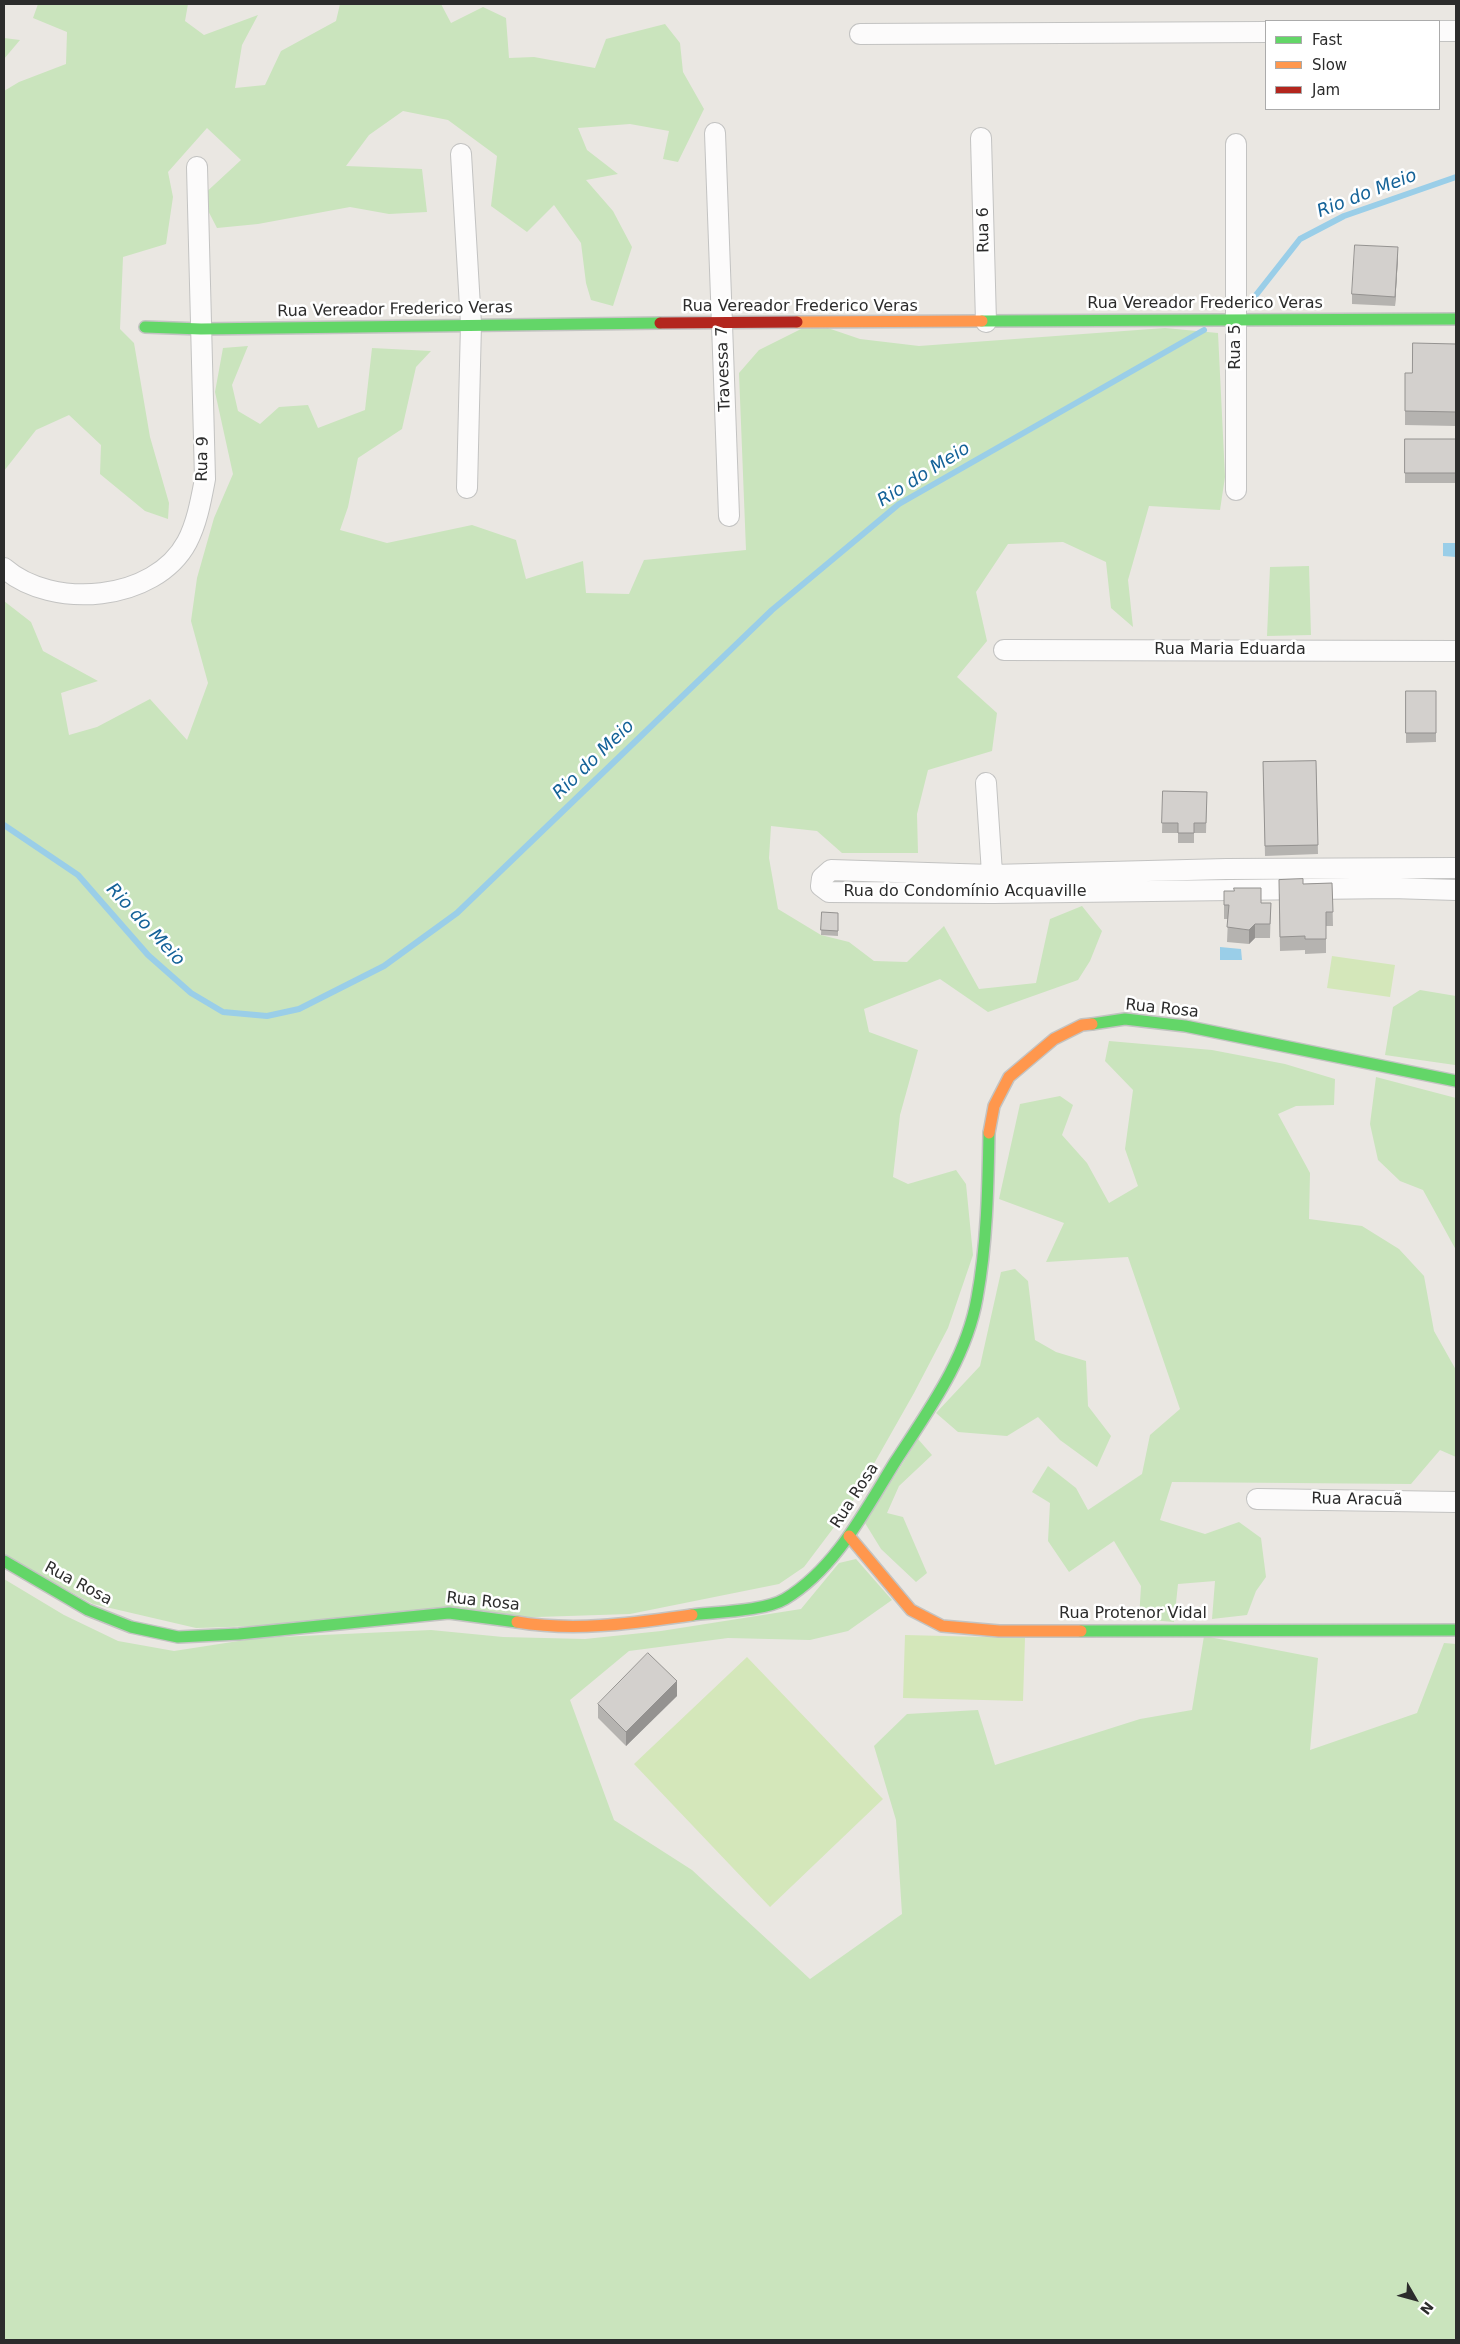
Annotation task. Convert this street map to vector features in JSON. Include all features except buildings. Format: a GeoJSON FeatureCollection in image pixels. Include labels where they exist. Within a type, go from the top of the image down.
{"type":"FeatureCollection","features":[{"type":"Feature","properties":{"kind":"street"},"geometry":{"type":"LineString","coordinates":[[1440,31],[1456,30]]}},
{"type":"Feature","properties":{"kind":"street"},"geometry":{"type":"LineString","coordinates":[[860,34],[1265,32]]}},
{"type":"Feature","properties":{"kind":"street","name":"Travessa 7"},"geometry":{"type":"LineString","coordinates":[[715,133],[729,516]]}},
{"type":"Feature","properties":{"kind":"street","name":"Rua 6"},"geometry":{"type":"LineString","coordinates":[[982,138],[986,322]]}},
{"type":"Feature","properties":{"kind":"street","name":"Rua 5"},"geometry":{"type":"LineString","coordinates":[[1236,144],[1236,490]]}},
{"type":"Feature","properties":{"kind":"street"},"geometry":{"type":"LineString","coordinates":[[460,154],[470,324],[467,488]]}},
{"type":"Feature","properties":{"kind":"street","name":"Rua 9"},"geometry":{"type":"LineString","coordinates":[[4,568],[26,584],[54,592],[80,595],[113,591],[138,584],[167,567],[187,542],[205,479],[197,167]]}},
{"type":"Feature","properties":{"kind":"street","name":"Rua Vereador Frederico Veras"},"geometry":{"type":"LineString","coordinates":[[145,327],[201,329],[470,324],[1456,319]]}},
{"type":"Feature","properties":{"kind":"street","name":"Rua Maria Eduarda"},"geometry":{"type":"LineString","coordinates":[[1004,650],[1456,651]]}},
{"type":"Feature","properties":{"kind":"street"},"geometry":{"type":"LineString","coordinates":[[986,783],[992,884]]}},
{"type":"Feature","properties":{"kind":"street"},"geometry":{"type":"LineString","coordinates":[[1391,867],[1392,888]]}},
{"type":"Feature","properties":{"kind":"street","name":"Rua do Condomínio Acquaville"},"geometry":{"type":"LineString","coordinates":[[1456,868],[1226,869],[992,884],[829,892],[821,886],[822,878],[831,870],[992,884],[1226,890],[1392,888],[1456,890]]}},
{"type":"Feature","properties":{"kind":"street"},"geometry":{"type":"LineString","coordinates":[[1226,869],[1226,890]]}},
{"type":"Feature","properties":{"kind":"street","name":"Rua Rosa"},"geometry":{"type":"LineString","coordinates":[[4,1561],[88,1610],[131,1627],[178,1637],[239,1634],[413,1615],[449,1613],[482,1616],[541,1626],[580,1628],[612,1626],[757,1607],[783,1600],[809,1582],[829,1562],[849,1536],[949,1377],[960,1354],[977,1298],[983,1259],[989,1131],[994,1106],[1009,1077],[1054,1038],[1082,1025],[1125,1019],[1185,1026],[1456,1081]]}},
{"type":"Feature","properties":{"kind":"street","name":"Rua Aracuã"},"geometry":{"type":"LineString","coordinates":[[1257,1499],[1456,1502]]}},
{"type":"Feature","properties":{"kind":"street","name":"Rua Protenor Vidal"},"geometry":{"type":"LineString","coordinates":[[849,1536],[911,1610],[942,1626],[999,1631],[1456,1630]]}},
{"type":"Feature","properties":{"kind":"green space"},"geometry":{"type":"Polygon","coordinates":[[[38,4],[188,4],[185,21],[204,35],[258,15],[242,45],[235,88],[265,85],[281,51],[336,21],[340,4],[441,4],[451,23],[483,7],[506,18],[509,58],[534,57],[595,68],[606,39],[665,24],[680,43],[683,72],[704,109],[678,162],[663,159],[669,131],[630,124],[578,128],[587,150],[618,174],[586,180],[613,211],[632,247],[613,306],[591,300],[586,283],[581,243],[554,205],[527,232],[491,206],[497,156],[448,120],[403,111],[369,135],[346,166],[422,169],[427,212],[389,214],[350,207],[258,224],[217,228],[201,197],[241,160],[207,128],[168,172],[173,197],[166,244],[123,257],[120,329],[134,343],[150,437],[169,503],[168,519],[145,511],[100,474],[101,445],[69,415],[36,430],[4,471],[4,91],[19,82],[66,64],[67,32],[33,18],[38,4]]]}},
{"type":"Feature","properties":{"kind":"green space"},"geometry":{"type":"Polygon","coordinates":[[[4,38],[20,40],[4,59],[4,38]]]}},
{"type":"Feature","properties":{"kind":"green space"},"geometry":{"type":"Polygon","coordinates":[[[813,323],[860,339],[919,346],[1165,328],[1218,333],[1225,477],[1220,510],[1149,506],[1128,580],[1133,627],[1111,608],[1106,562],[1063,542],[1008,544],[976,592],[987,641],[957,677],[997,713],[992,751],[928,770],[917,814],[918,853],[842,853],[817,831],[771,826],[769,858],[778,909],[821,935],[849,942],[874,961],[907,962],[944,926],[979,989],[1036,983],[1050,919],[1082,906],[1102,931],[1090,961],[1078,980],[988,1012],[940,979],[864,1009],[869,1032],[918,1050],[900,1115],[893,1177],[908,1184],[956,1170],[966,1184],[973,1255],[948,1328],[914,1393],[850,1506],[804,1567],[779,1584],[630,1614],[196,1628],[93,1604],[4,1556],[4,601],[31,622],[43,651],[98,681],[61,693],[69,735],[97,727],[150,699],[187,740],[208,683],[191,621],[197,578],[214,518],[233,474],[215,392],[223,348],[248,346],[232,385],[238,411],[260,424],[279,407],[308,405],[318,428],[365,410],[372,348],[431,351],[416,367],[402,429],[358,458],[348,507],[340,530],[387,543],[472,525],[516,540],[526,579],[583,561],[586,593],[629,594],[644,560],[746,550],[739,373],[759,350],[813,323]]]}},
{"type":"Feature","properties":{"kind":"green space"},"geometry":{"type":"Polygon","coordinates":[[[1309,566],[1311,635],[1267,636],[1270,567],[1309,566]]]}},
{"type":"Feature","properties":{"kind":"green space"},"geometry":{"type":"Polygon","coordinates":[[[1332,956],[1395,965],[1390,997],[1327,988],[1332,956]]]}},
{"type":"Feature","properties":{"kind":"green space"},"geometry":{"type":"Polygon","coordinates":[[[1420,990],[1456,996],[1455,1065],[1385,1055],[1393,1007],[1420,990]]]}},
{"type":"Feature","properties":{"kind":"green space"},"geometry":{"type":"Polygon","coordinates":[[[1109,1041],[1212,1050],[1285,1064],[1335,1079],[1334,1105],[1296,1106],[1278,1114],[1310,1173],[1309,1219],[1362,1226],[1399,1249],[1424,1276],[1434,1331],[1456,1370],[1456,1457],[1440,1450],[1411,1484],[1172,1482],[1160,1520],[1205,1534],[1239,1522],[1261,1538],[1266,1577],[1256,1591],[1247,1615],[1212,1619],[1215,1581],[1178,1584],[1174,1622],[1139,1619],[1141,1586],[1114,1541],[1069,1572],[1048,1541],[1050,1503],[1032,1492],[1048,1466],[1076,1488],[1088,1510],[1142,1474],[1150,1435],[1180,1409],[1128,1257],[1046,1262],[1064,1223],[999,1199],[1020,1104],[1060,1096],[1073,1105],[1062,1135],[1087,1163],[1109,1203],[1138,1186],[1125,1149],[1133,1090],[1105,1061],[1109,1041]]]}},
{"type":"Feature","properties":{"kind":"green space"},"geometry":{"type":"Polygon","coordinates":[[[1376,1077],[1456,1098],[1456,1250],[1423,1190],[1400,1181],[1378,1160],[1370,1124],[1376,1077]]]}},
{"type":"Feature","properties":{"kind":"green space"},"geometry":{"type":"Polygon","coordinates":[[[1015,1269],[1028,1281],[1035,1340],[1056,1352],[1086,1361],[1088,1406],[1111,1436],[1097,1467],[1060,1440],[1038,1417],[1007,1436],[958,1432],[936,1413],[980,1366],[1001,1272],[1015,1269]]]}},
{"type":"Feature","properties":{"kind":"green space"},"geometry":{"type":"Polygon","coordinates":[[[918,1439],[932,1455],[899,1486],[887,1513],[903,1517],[927,1573],[916,1582],[881,1549],[865,1523],[918,1439]]]}},
{"type":"Feature","properties":{"kind":"green space"},"geometry":{"type":"Polygon","coordinates":[[[856,1559],[892,1600],[848,1631],[810,1640],[728,1638],[629,1651],[570,1700],[614,1820],[692,1870],[810,1979],[902,1914],[896,1820],[874,1746],[907,1714],[978,1710],[995,1765],[1140,1719],[1192,1710],[1204,1636],[1318,1658],[1310,1750],[1417,1713],[1444,1643],[1456,1644],[1456,2340],[4,2340],[4,1579],[64,1615],[118,1641],[174,1651],[258,1638],[431,1630],[503,1637],[585,1639],[661,1631],[801,1609],[839,1563],[856,1559]]]}},
{"type":"Feature","properties":{"kind":"green space"},"geometry":{"type":"Polygon","coordinates":[[[905,1635],[1025,1638],[1023,1701],[903,1698],[905,1635]]]}},
{"type":"Feature","properties":{"kind":"green space"},"geometry":{"type":"Polygon","coordinates":[[[747,1657],[883,1799],[770,1907],[634,1764],[747,1657]]]}},
{"type":"Feature","properties":{"kind":"water"},"geometry":{"type":"Polygon","coordinates":[[[1443,543],[1456,543],[1456,557],[1443,556],[1443,543]]]}},
{"type":"Feature","properties":{"kind":"water"},"geometry":{"type":"Polygon","coordinates":[[[1220,947],[1241,949],[1242,960],[1220,960],[1220,947]]]}},
{"type":"Feature","properties":{"kind":"waterway","name":"Rio do Meio"},"geometry":{"type":"LineString","coordinates":[[1256,295],[1300,239],[1344,216],[1456,177]]}},
{"type":"Feature","properties":{"kind":"waterway","name":"Rio do Meio"},"geometry":{"type":"LineString","coordinates":[[4,825],[78,875],[148,955],[191,993],[223,1012],[267,1016],[299,1009],[384,966],[457,913],[772,610],[899,504],[1204,330]]}},
{"type":"Feature","properties":{"kind":"traffic: fast"},"geometry":{"type":"LineString","coordinates":[[982,321],[1456,319]]}},
{"type":"Feature","properties":{"kind":"traffic: fast"},"geometry":{"type":"LineString","coordinates":[[145,327],[201,329],[660,323]]}},
{"type":"Feature","properties":{"kind":"traffic: fast"},"geometry":{"type":"LineString","coordinates":[[1092,1024],[1125,1019],[1185,1026],[1456,1081]]}},
{"type":"Feature","properties":{"kind":"traffic: fast"},"geometry":{"type":"LineString","coordinates":[[692,1615],[740,1610],[776,1603],[785,1599],[819,1572],[848,1538],[933,1404],[964,1343],[972,1321],[977,1298],[985,1237],[989,1133]]}},
{"type":"Feature","properties":{"kind":"traffic: fast"},"geometry":{"type":"LineString","coordinates":[[4,1561],[88,1610],[131,1627],[178,1637],[239,1634],[449,1613],[517,1622]]}},
{"type":"Feature","properties":{"kind":"traffic: fast"},"geometry":{"type":"LineString","coordinates":[[1081,1631],[1456,1630]]}},
{"type":"Feature","properties":{"kind":"traffic: slow"},"geometry":{"type":"LineString","coordinates":[[797,322],[982,321]]}},
{"type":"Feature","properties":{"kind":"traffic: slow"},"geometry":{"type":"LineString","coordinates":[[989,1133],[994,1106],[1009,1077],[1054,1039],[1082,1025],[1092,1024]]}},
{"type":"Feature","properties":{"kind":"traffic: slow"},"geometry":{"type":"LineString","coordinates":[[849,1536],[911,1610],[942,1626],[999,1631],[1081,1631]]}},
{"type":"Feature","properties":{"kind":"traffic: slow"},"geometry":{"type":"LineString","coordinates":[[517,1622],[539,1625],[583,1626],[692,1615]]}},
{"type":"Feature","properties":{"kind":"traffic: jam"},"geometry":{"type":"LineString","coordinates":[[660,323],[797,322]]}}]}
